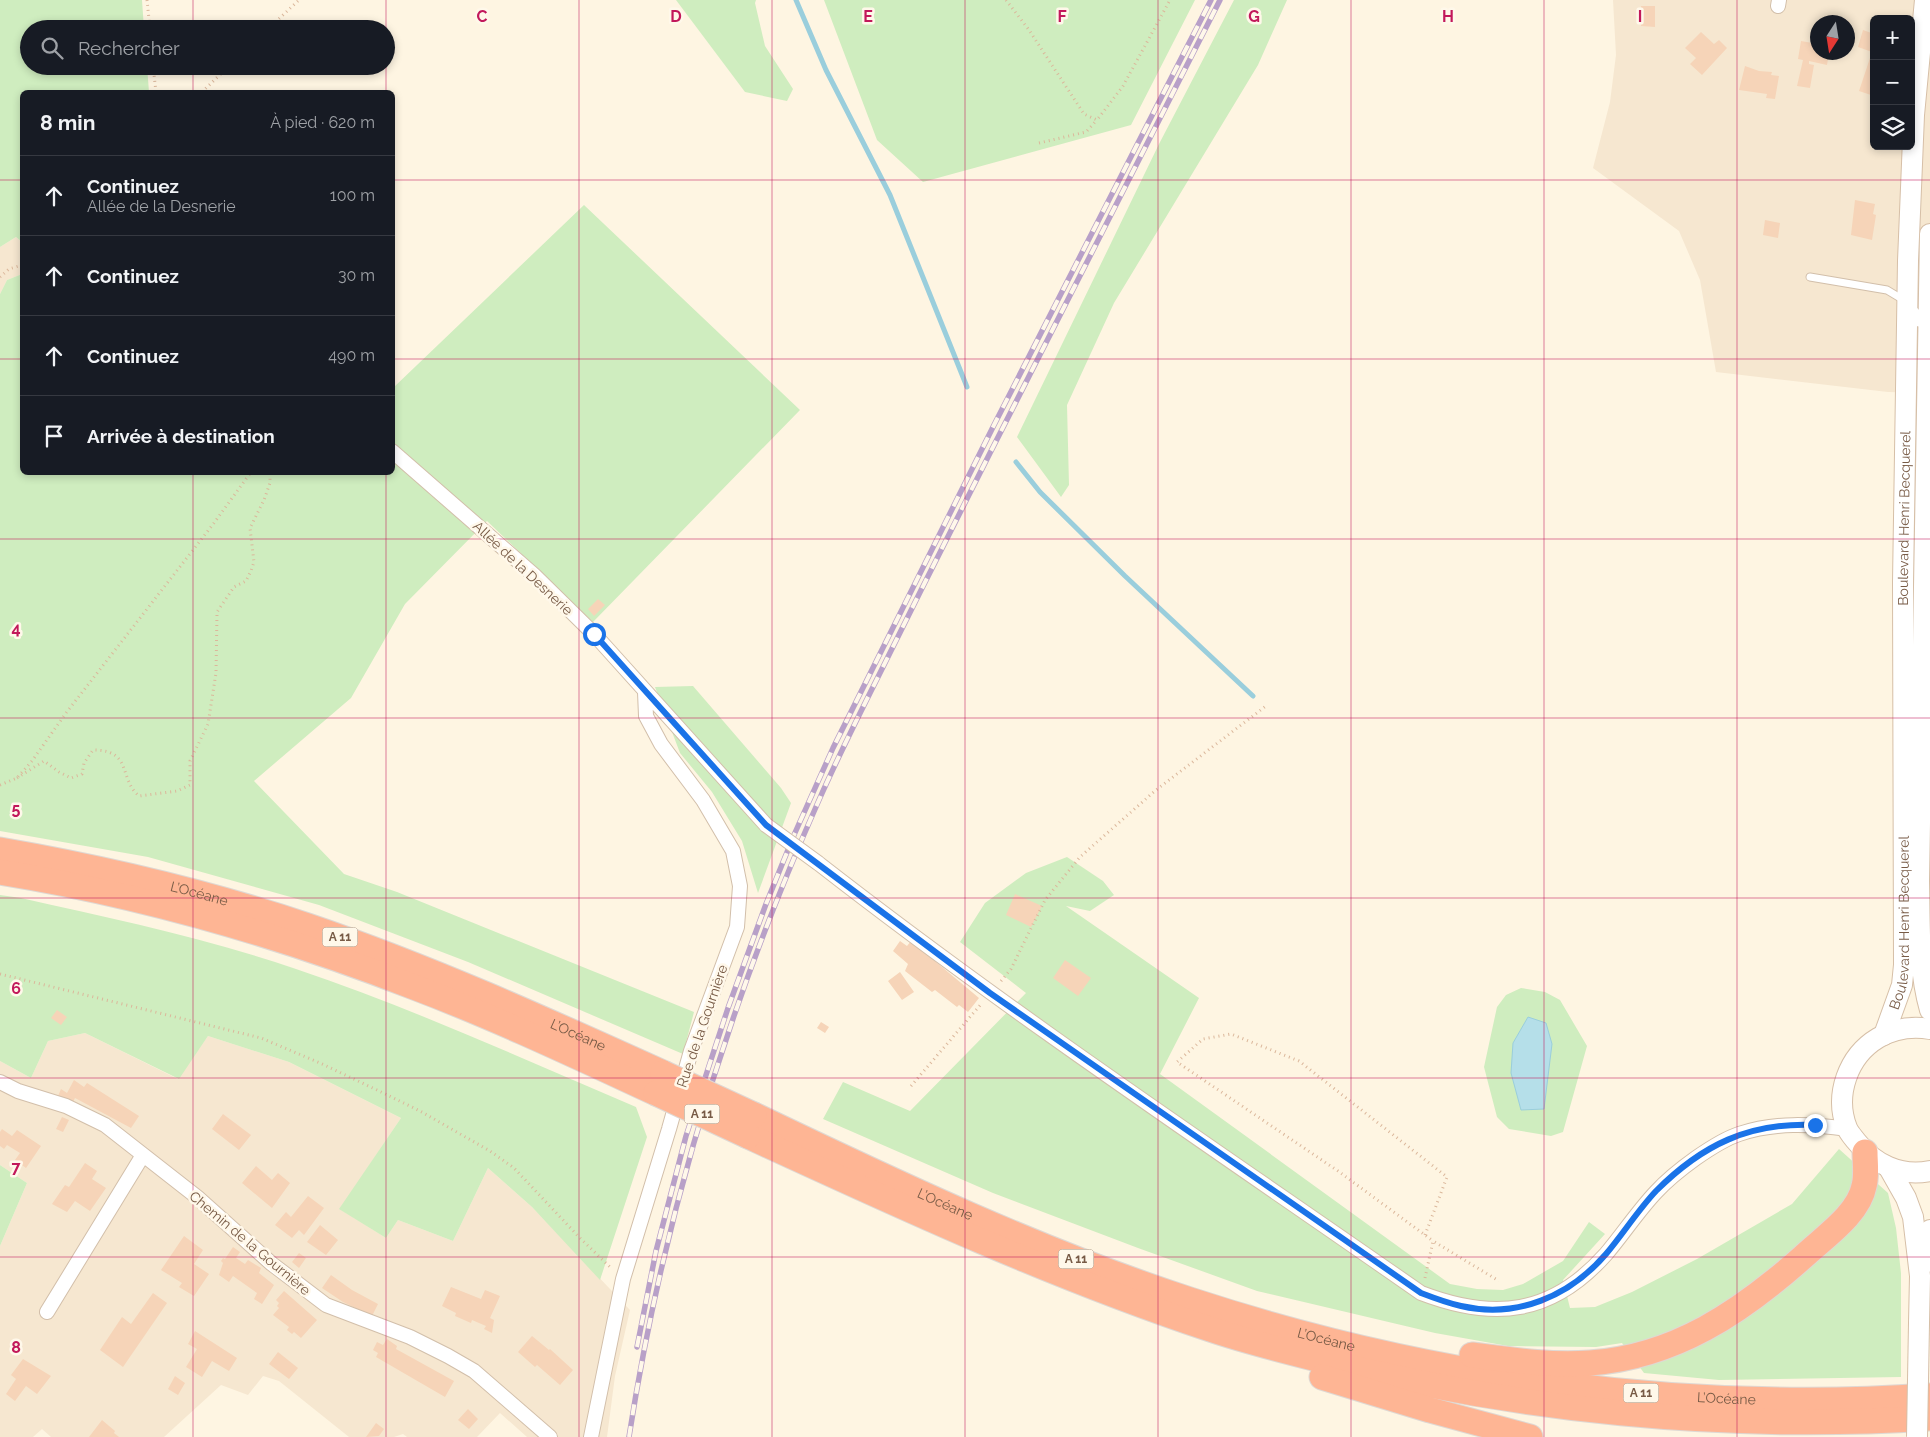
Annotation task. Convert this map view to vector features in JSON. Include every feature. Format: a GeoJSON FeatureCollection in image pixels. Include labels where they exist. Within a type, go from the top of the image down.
{"type":"FeatureCollection","features":[{"type":"Feature","properties":{"kind":"highway","name":"L’Océane"},"geometry":{"type":"LineString","coordinates":[[0,850],[156,882],[214,897],[307,926],[425,969],[515,1006],[659,1083]]}},
{"type":"Feature","properties":{"kind":"highway","name":"L’Océane"},"geometry":{"type":"LineString","coordinates":[[0,872],[78,886],[201,915],[298,945],[416,988],[659,1083],[751,1125],[1072,1257],[1187,1300],[1299,1333],[1356,1348],[1453,1368],[1514,1378],[1634,1393],[1755,1400],[1816,1401],[1876,1400],[1930,1396]]}},
{"type":"Feature","properties":{"kind":"highway","name":"L’Océane"},"geometry":{"type":"LineString","coordinates":[[751,1125],[912,1212],[1079,1283],[1211,1330],[1340,1365],[1412,1382],[1564,1407],[1645,1415],[1740,1421],[1798,1422],[1889,1421],[1930,1418]]}},
{"type":"Feature","properties":{"kind":"highway"},"geometry":{"type":"LineString","coordinates":[[1356,1348],[1394,1342],[1512,1360],[1547,1363],[1590,1363],[1622,1359],[1678,1343],[1708,1328],[1738,1309],[1791,1267],[1846,1217],[1860,1202],[1865,1186],[1865,1152]]}},
{"type":"Feature","properties":{"kind":"highway"},"geometry":{"type":"LineString","coordinates":[[1211,1330],[1241,1352],[1430,1410],[1530,1437]]}},
{"type":"Feature","properties":{"kind":"main road","name":"Boulevard Henri Becquerel"},"geometry":{"type":"LineString","coordinates":[[1884,1035],[1902,985],[1904,965],[1903,582],[1907,302],[1914,115],[1925,0]]}},
{"type":"Feature","properties":{"kind":"main road","name":"Boulevard Henri Becquerel"},"geometry":{"type":"LineString","coordinates":[[1930,234],[1926,420],[1927,582],[1919,881],[1921,953],[1926,997],[1930,1010]]}},
{"type":"Feature","properties":{"kind":"main road"},"geometry":{"type":"LineString","coordinates":[[1930,1029],[1906,1028],[1884,1035],[1870,1043],[1861,1052],[1848,1073],[1843,1097],[1848,1130],[1865,1152],[1889,1168],[1906,1172],[1930,1171]]}},
{"type":"Feature","properties":{"kind":"main road"},"geometry":{"type":"LineString","coordinates":[[1889,1168],[1906,1198],[1912,1217],[1920,1276],[1918,1437]]}},
{"type":"Feature","properties":{"kind":"main road"},"geometry":{"type":"LineString","coordinates":[[1920,1276],[1930,1230]]}},
{"type":"Feature","properties":{"kind":"street","name":"Allée de la Desnerie"},"geometry":{"type":"LineString","coordinates":[[395,454],[534,575],[594,634],[766,825],[990,993],[1421,1293],[1461,1306],[1495,1310],[1535,1304],[1568,1288],[1586,1273],[1605,1255],[1655,1193],[1680,1170],[1712,1147],[1738,1134],[1780,1126],[1815,1125],[1848,1130]]}},
{"type":"Feature","properties":{"kind":"street"},"geometry":{"type":"LineString","coordinates":[[1903,582],[1927,582]]}},
{"type":"Feature","properties":{"kind":"street","name":"Rue de la Gournière"},"geometry":{"type":"LineString","coordinates":[[590,1437],[623,1279],[691,1051],[737,927],[740,886],[733,851],[703,800],[661,744],[646,716],[645,692]]}},
{"type":"Feature","properties":{"kind":"street","name":"Chemin de la Gournière"},"geometry":{"type":"LineString","coordinates":[[0,1082],[18,1091],[66,1106],[105,1125],[197,1197],[285,1274],[326,1305],[410,1336],[474,1371],[550,1437]]}},
{"type":"Feature","properties":{"kind":"street"},"geometry":{"type":"LineString","coordinates":[[47,1312],[143,1154]]}},
{"type":"Feature","properties":{"kind":"lane"},"geometry":{"type":"LineString","coordinates":[[1810,277],[1887,290],[1907,302],[1919,315],[1919,334]]}},
{"type":"Feature","properties":{"kind":"lane"},"geometry":{"type":"LineString","coordinates":[[1919,390],[1919,399],[1926,420]]}},
{"type":"Feature","properties":{"kind":"path"},"geometry":{"type":"LineString","coordinates":[[148,0],[149,20]]}},
{"type":"Feature","properties":{"kind":"path"},"geometry":{"type":"LineString","coordinates":[[278,20],[299,0]]}},
{"type":"Feature","properties":{"kind":"path"},"geometry":{"type":"LineString","coordinates":[[1006,0],[1029,30],[1084,114],[1097,120]]}},
{"type":"Feature","properties":{"kind":"path"},"geometry":{"type":"LineString","coordinates":[[1040,143],[1086,132],[1097,120],[1123,86],[1170,0]]}},
{"type":"Feature","properties":{"kind":"path"},"geometry":{"type":"LineString","coordinates":[[154,75],[156,90]]}},
{"type":"Feature","properties":{"kind":"path"},"geometry":{"type":"LineString","coordinates":[[204,90],[220,75]]}},
{"type":"Feature","properties":{"kind":"path"},"geometry":{"type":"LineString","coordinates":[[0,277],[9,269],[20,266]]}},
{"type":"Feature","properties":{"kind":"path"},"geometry":{"type":"LineString","coordinates":[[17,778],[32,761],[66,713],[214,523],[249,475]]}},
{"type":"Feature","properties":{"kind":"path"},"geometry":{"type":"LineString","coordinates":[[0,785],[17,778],[44,761],[58,772],[71,778],[82,774],[84,764],[92,750],[105,750],[115,754],[125,768],[133,791],[139,796],[177,791],[190,785],[190,761],[208,724],[216,673],[217,612],[234,587],[246,580],[252,571],[254,562],[250,528],[264,500],[270,483],[270,475]]}},
{"type":"Feature","properties":{"kind":"path"},"geometry":{"type":"LineString","coordinates":[[910,1086],[1011,969],[1045,900],[1080,857],[1156,790],[1266,706]]}},
{"type":"Feature","properties":{"kind":"path"},"geometry":{"type":"LineString","coordinates":[[0,974],[260,1038],[320,1063],[420,1111],[514,1168],[579,1238],[623,1279]]}},
{"type":"Feature","properties":{"kind":"path"},"geometry":{"type":"LineString","coordinates":[[1425,1235],[1447,1177],[1299,1061],[1231,1034],[1204,1040],[1177,1062],[1338,1171],[1433,1241],[1500,1281]]}},
{"type":"Feature","properties":{"kind":"path"},"geometry":{"type":"LineString","coordinates":[[1421,1293],[1433,1241]]}},
{"type":"Feature","properties":{"kind":"shaded area"},"geometry":{"type":"Polygon","coordinates":[[[1613,0],[1930,0],[1930,393],[1888,392],[1716,372],[1700,280],[1679,231],[1593,168],[1610,102],[1616,55],[1613,0]]]}},
{"type":"Feature","properties":{"kind":"shaded area"},"geometry":{"type":"Polygon","coordinates":[[[16,237],[20,240],[20,275],[7,280],[0,294],[0,247],[16,237]]]}},
{"type":"Feature","properties":{"kind":"shaded area"},"geometry":{"type":"Polygon","coordinates":[[[85,1033],[178,1079],[208,1036],[289,1062],[401,1118],[340,1209],[386,1238],[398,1220],[453,1241],[488,1168],[532,1207],[630,1310],[615,1376],[607,1437],[527,1437],[500,1413],[477,1437],[407,1437],[403,1434],[394,1437],[349,1437],[279,1381],[263,1376],[248,1395],[221,1385],[164,1437],[51,1437],[42,1429],[33,1437],[0,1437],[0,1246],[27,1183],[0,1165],[0,1061],[31,1078],[48,1041],[85,1033]]]}},
{"type":"Feature","properties":{"kind":"green space"},"geometry":{"type":"Polygon","coordinates":[[[0,0],[142,0],[143,20],[20,20],[20,75],[148,75],[149,90],[20,90],[20,240],[16,237],[0,247],[0,0]]]}},
{"type":"Feature","properties":{"kind":"green space"},"geometry":{"type":"Polygon","coordinates":[[[676,0],[756,0],[755,3],[765,46],[793,89],[787,101],[745,92],[676,0]]]}},
{"type":"Feature","properties":{"kind":"green space"},"geometry":{"type":"Polygon","coordinates":[[[824,0],[1195,0],[1131,125],[923,182],[877,140],[824,0]]]}},
{"type":"Feature","properties":{"kind":"green space"},"geometry":{"type":"Polygon","coordinates":[[[1234,0],[1287,0],[1258,65],[1114,303],[1067,405],[1069,485],[1061,497],[1017,437],[1159,144],[1234,0]]]}},
{"type":"Feature","properties":{"kind":"green space"},"geometry":{"type":"Polygon","coordinates":[[[584,205],[800,410],[593,622],[487,521],[405,604],[351,698],[254,781],[344,874],[397,892],[694,1012],[683,1054],[468,962],[319,905],[148,857],[0,831],[0,294],[7,280],[20,275],[20,475],[395,475],[395,386],[584,205]]]}},
{"type":"Feature","properties":{"kind":"green space"},"geometry":{"type":"Polygon","coordinates":[[[693,686],[781,788],[791,803],[758,893],[742,841],[712,792],[680,753],[655,687],[693,686]]]}},
{"type":"Feature","properties":{"kind":"green space"},"geometry":{"type":"Polygon","coordinates":[[[1067,857],[1103,881],[1114,895],[1090,911],[1066,906],[1199,998],[1160,1074],[1450,1284],[1477,1289],[1503,1290],[1523,1284],[1563,1261],[1589,1222],[1605,1234],[1563,1280],[1570,1308],[1595,1307],[1632,1292],[1697,1259],[1792,1204],[1839,1149],[1888,1193],[1896,1228],[1901,1273],[1901,1377],[1719,1380],[1644,1373],[1622,1343],[1596,1347],[1508,1346],[1435,1333],[1257,1291],[993,1193],[823,1119],[843,1082],[910,1111],[1026,993],[960,942],[985,903],[1026,873],[1067,857]]]}},
{"type":"Feature","properties":{"kind":"green space"},"geometry":{"type":"Polygon","coordinates":[[[0,895],[21,898],[160,930],[296,969],[425,1017],[636,1107],[647,1137],[600,1280],[532,1207],[488,1168],[453,1241],[398,1220],[386,1238],[339,1209],[401,1118],[289,1062],[208,1036],[179,1079],[85,1033],[48,1041],[31,1078],[0,1061],[0,895]]]}},
{"type":"Feature","properties":{"kind":"green space"},"geometry":{"type":"Polygon","coordinates":[[[1521,988],[1545,992],[1560,1000],[1587,1046],[1563,1132],[1551,1136],[1509,1129],[1497,1117],[1484,1067],[1497,1007],[1506,995],[1521,988]]]}},
{"type":"Feature","properties":{"kind":"green space"},"geometry":{"type":"Polygon","coordinates":[[[0,1165],[27,1183],[0,1246],[0,1165]]]}},
{"type":"Feature","properties":{"kind":"water"},"geometry":{"type":"Polygon","coordinates":[[[1528,1017],[1546,1023],[1552,1044],[1544,1109],[1521,1110],[1511,1073],[1513,1043],[1528,1017]]]}},
{"type":"Feature","properties":{"kind":"building"},"geometry":{"type":"Polygon","coordinates":[[[1641,6],[1655,6],[1655,27],[1641,26],[1641,6]]]}},
{"type":"Feature","properties":{"kind":"building"},"geometry":{"type":"Polygon","coordinates":[[[1863,30],[1870,33],[1870,51],[1858,47],[1863,30]]]}},
{"type":"Feature","properties":{"kind":"building"},"geometry":{"type":"Polygon","coordinates":[[[1701,32],[1714,44],[1719,40],[1727,48],[1702,75],[1690,64],[1696,58],[1685,48],[1701,32]]]}},
{"type":"Feature","properties":{"kind":"building"},"geometry":{"type":"Polygon","coordinates":[[[1801,41],[1810,43],[1810,60],[1828,60],[1827,65],[1809,61],[1809,64],[1814,65],[1810,88],[1797,86],[1803,60],[1798,59],[1801,41]]]}},
{"type":"Feature","properties":{"kind":"building"},"geometry":{"type":"Polygon","coordinates":[[[1870,58],[1870,95],[1859,91],[1870,58]]]}},
{"type":"Feature","properties":{"kind":"building"},"geometry":{"type":"Polygon","coordinates":[[[1745,66],[1759,71],[1772,72],[1771,75],[1779,76],[1775,99],[1766,98],[1767,94],[1739,90],[1745,66]]]}},
{"type":"Feature","properties":{"kind":"building"},"geometry":{"type":"Polygon","coordinates":[[[1855,200],[1875,204],[1873,214],[1876,215],[1872,240],[1851,235],[1855,200]]]}},
{"type":"Feature","properties":{"kind":"building"},"geometry":{"type":"Polygon","coordinates":[[[1765,220],[1780,223],[1778,238],[1763,235],[1765,220]]]}},
{"type":"Feature","properties":{"kind":"building"},"geometry":{"type":"Polygon","coordinates":[[[598,599],[605,605],[594,616],[588,609],[598,599]]]}},
{"type":"Feature","properties":{"kind":"building"},"geometry":{"type":"Polygon","coordinates":[[[1015,894],[1042,906],[1031,927],[1006,915],[1015,894]]]}},
{"type":"Feature","properties":{"kind":"building"},"geometry":{"type":"Polygon","coordinates":[[[900,941],[907,946],[911,941],[979,998],[968,1012],[959,1005],[957,1007],[935,990],[932,992],[905,971],[908,964],[893,951],[900,941]]]}},
{"type":"Feature","properties":{"kind":"building"},"geometry":{"type":"Polygon","coordinates":[[[1065,960],[1091,978],[1078,996],[1053,978],[1065,960]]]}},
{"type":"Feature","properties":{"kind":"building"},"geometry":{"type":"Polygon","coordinates":[[[900,972],[914,992],[902,1000],[888,981],[900,972]]]}},
{"type":"Feature","properties":{"kind":"building"},"geometry":{"type":"Polygon","coordinates":[[[57,1010],[67,1017],[61,1025],[51,1018],[57,1010]]]}},
{"type":"Feature","properties":{"kind":"building"},"geometry":{"type":"Polygon","coordinates":[[[821,1022],[829,1027],[825,1033],[817,1028],[821,1022]]]}},
{"type":"Feature","properties":{"kind":"building"},"geometry":{"type":"Polygon","coordinates":[[[74,1080],[84,1087],[87,1083],[139,1116],[131,1128],[75,1098],[72,1104],[58,1096],[61,1089],[67,1093],[74,1080]]]}},
{"type":"Feature","properties":{"kind":"building"},"geometry":{"type":"Polygon","coordinates":[[[223,1114],[251,1135],[239,1150],[212,1129],[223,1114]]]}},
{"type":"Feature","properties":{"kind":"building"},"geometry":{"type":"Polygon","coordinates":[[[62,1117],[69,1120],[63,1132],[56,1129],[62,1117]]]}},
{"type":"Feature","properties":{"kind":"building"},"geometry":{"type":"Polygon","coordinates":[[[2,1129],[12,1136],[17,1130],[41,1146],[26,1168],[15,1160],[20,1153],[7,1145],[4,1149],[0,1146],[0,1132],[2,1129]]]}},
{"type":"Feature","properties":{"kind":"building"},"geometry":{"type":"Polygon","coordinates":[[[85,1163],[97,1171],[92,1179],[106,1188],[90,1211],[75,1201],[67,1212],[52,1204],[65,1185],[69,1187],[85,1163]]]}},
{"type":"Feature","properties":{"kind":"building"},"geometry":{"type":"Polygon","coordinates":[[[256,1166],[272,1180],[278,1173],[290,1183],[272,1208],[242,1183],[256,1166]]]}},
{"type":"Feature","properties":{"kind":"building"},"geometry":{"type":"Polygon","coordinates":[[[308,1196],[324,1208],[304,1235],[299,1230],[292,1238],[275,1225],[286,1212],[291,1217],[308,1196]]]}},
{"type":"Feature","properties":{"kind":"building"},"geometry":{"type":"Polygon","coordinates":[[[320,1225],[338,1240],[326,1255],[307,1242],[320,1225]]]}},
{"type":"Feature","properties":{"kind":"building"},"geometry":{"type":"Polygon","coordinates":[[[184,1236],[203,1250],[194,1264],[209,1274],[194,1296],[179,1287],[182,1283],[161,1270],[184,1236]]]}},
{"type":"Feature","properties":{"kind":"building"},"geometry":{"type":"Polygon","coordinates":[[[233,1247],[240,1252],[236,1258],[245,1264],[248,1260],[261,1268],[259,1273],[274,1285],[262,1304],[254,1299],[257,1293],[233,1276],[229,1282],[219,1275],[223,1263],[221,1261],[223,1258],[225,1259],[233,1247]]]}},
{"type":"Feature","properties":{"kind":"building"},"geometry":{"type":"Polygon","coordinates":[[[299,1253],[306,1258],[299,1268],[292,1262],[299,1253]]]}},
{"type":"Feature","properties":{"kind":"building"},"geometry":{"type":"Polygon","coordinates":[[[331,1275],[352,1290],[378,1304],[372,1316],[343,1302],[322,1288],[331,1275]]]}},
{"type":"Feature","properties":{"kind":"building"},"geometry":{"type":"Polygon","coordinates":[[[451,1287],[481,1299],[485,1290],[500,1296],[490,1318],[494,1320],[492,1333],[484,1329],[486,1326],[472,1320],[471,1323],[455,1316],[456,1313],[442,1306],[451,1287]]]}},
{"type":"Feature","properties":{"kind":"building"},"geometry":{"type":"Polygon","coordinates":[[[284,1291],[317,1320],[301,1338],[294,1332],[292,1334],[287,1330],[289,1327],[273,1315],[279,1308],[277,1306],[279,1303],[276,1300],[284,1291]]]}},
{"type":"Feature","properties":{"kind":"building"},"geometry":{"type":"Polygon","coordinates":[[[153,1293],[167,1303],[123,1367],[100,1350],[122,1317],[131,1324],[153,1293]]]}},
{"type":"Feature","properties":{"kind":"building"},"geometry":{"type":"Polygon","coordinates":[[[195,1331],[237,1358],[229,1371],[212,1361],[202,1377],[186,1367],[197,1349],[188,1344],[195,1331]]]}},
{"type":"Feature","properties":{"kind":"building"},"geometry":{"type":"Polygon","coordinates":[[[532,1336],[573,1370],[560,1385],[537,1365],[535,1367],[518,1352],[532,1336]]]}},
{"type":"Feature","properties":{"kind":"building"},"geometry":{"type":"Polygon","coordinates":[[[387,1339],[397,1346],[396,1349],[454,1381],[445,1397],[376,1357],[378,1353],[373,1350],[377,1342],[383,1345],[387,1339]]]}},
{"type":"Feature","properties":{"kind":"building"},"geometry":{"type":"Polygon","coordinates":[[[278,1352],[298,1368],[289,1379],[269,1364],[278,1352]]]}},
{"type":"Feature","properties":{"kind":"building"},"geometry":{"type":"Polygon","coordinates":[[[23,1359],[51,1376],[37,1394],[26,1386],[15,1401],[6,1394],[16,1379],[11,1375],[23,1359]]]}},
{"type":"Feature","properties":{"kind":"building"},"geometry":{"type":"Polygon","coordinates":[[[175,1376],[185,1383],[178,1395],[168,1389],[175,1376]]]}},
{"type":"Feature","properties":{"kind":"building"},"geometry":{"type":"Polygon","coordinates":[[[468,1409],[478,1419],[469,1429],[458,1420],[468,1409]]]}},
{"type":"Feature","properties":{"kind":"building"},"geometry":{"type":"Polygon","coordinates":[[[102,1420],[115,1431],[114,1433],[119,1437],[89,1437],[102,1420]]]}},
{"type":"Feature","properties":{"kind":"building"},"geometry":{"type":"Polygon","coordinates":[[[376,1423],[384,1429],[379,1436],[366,1437],[376,1423]]]}},
{"type":"Feature","properties":{"kind":"waterway"},"geometry":{"type":"LineString","coordinates":[[796,0],[826,70],[890,195],[967,387]]}},
{"type":"Feature","properties":{"kind":"waterway"},"geometry":{"type":"LineString","coordinates":[[1016,462],[1040,492],[1125,576],[1253,696]]}},
{"type":"Feature","properties":{"kind":"railway"},"geometry":{"type":"LineString","coordinates":[[637,1347],[656,1251],[686,1136],[728,1008],[766,904],[794,835],[833,748],[994,425],[1211,0]]}},
{"type":"Feature","properties":{"kind":"railway"},"geometry":{"type":"LineString","coordinates":[[629,1437],[660,1273],[680,1192],[728,1033],[786,877],[862,709],[1220,0]]}},
{"type":"Feature","properties":{"kind":"route"},"geometry":{"type":"LineString","coordinates":[[594,634],[766,825],[990,993],[1421,1293],[1461,1306],[1495,1310],[1535,1304],[1552,1297],[1568,1288],[1586,1273],[1605,1255],[1655,1193],[1680,1170],[1712,1147],[1738,1134],[1760,1128],[1798,1124],[1815,1125]]}}]}
